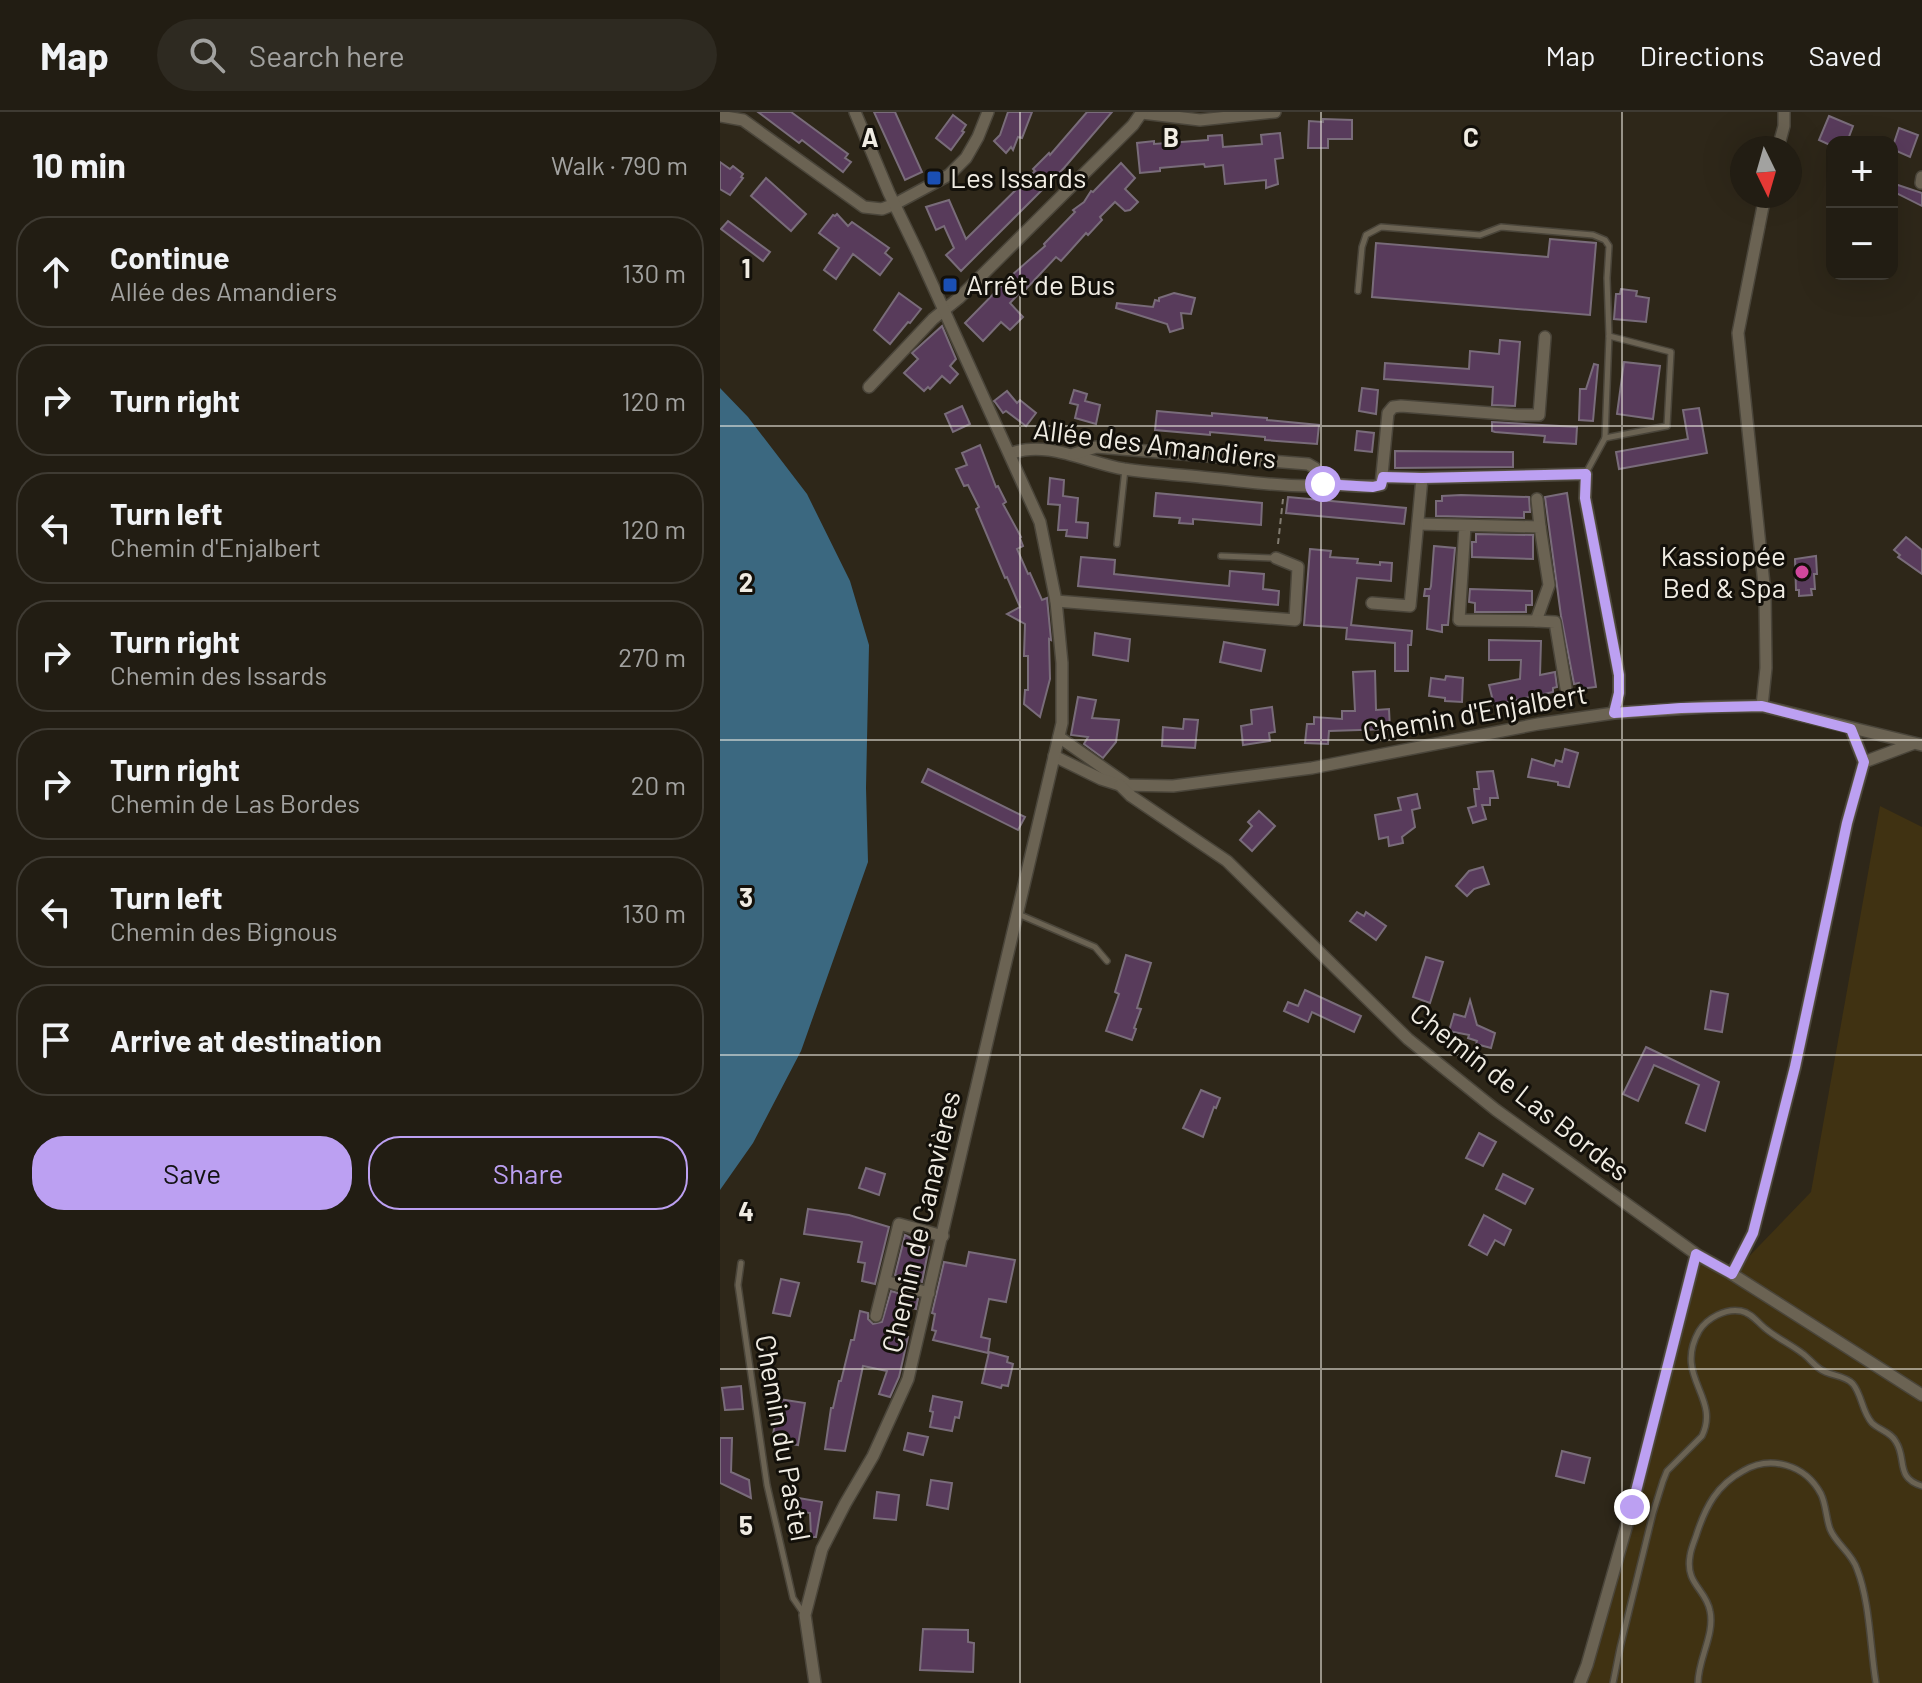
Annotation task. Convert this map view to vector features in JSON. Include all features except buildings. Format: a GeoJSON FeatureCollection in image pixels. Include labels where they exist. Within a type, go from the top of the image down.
{"type":"FeatureCollection","features":[{"type":"Feature","properties":{"kind":"street","name":"Chemin de Canavières"},"geometry":{"type":"LineString","coordinates":[[815,1683],[805,1615],[822,1549],[873,1456],[908,1379],[1062,723],[1062,663],[1056,601],[1040,522],[855,112]]}},
{"type":"Feature","properties":{"kind":"street"},"geometry":{"type":"LineString","coordinates":[[720,116],[743,120],[864,207],[882,209],[949,175],[966,158],[988,112]]}},
{"type":"Feature","properties":{"kind":"street"},"geometry":{"type":"LineString","coordinates":[[869,387],[1133,125],[1142,112],[1200,120],[1275,112]]}},
{"type":"Feature","properties":{"kind":"street"},"geometry":{"type":"LineString","coordinates":[[1781,136],[1784,112]]}},
{"type":"Feature","properties":{"kind":"street"},"geometry":{"type":"LineString","coordinates":[[1762,706],[1766,668],[1765,594],[1738,333],[1763,208]]}},
{"type":"Feature","properties":{"kind":"street"},"geometry":{"type":"LineString","coordinates":[[1383,477],[1388,413],[1393,407],[1539,415],[1545,337]]}},
{"type":"Feature","properties":{"kind":"street"},"geometry":{"type":"LineString","coordinates":[[1074,454],[1096,447],[1308,464],[1315,468],[1323,484]]}},
{"type":"Feature","properties":{"kind":"street"},"geometry":{"type":"LineString","coordinates":[[1124,449],[1125,469]]}},
{"type":"Feature","properties":{"kind":"street","name":"Allée des Amandiers"},"geometry":{"type":"LineString","coordinates":[[1010,454],[1018,450],[1074,454],[1091,462],[1125,469],[1284,485],[1373,487],[1381,485],[1383,477],[1586,474]]}},
{"type":"Feature","properties":{"kind":"street"},"geometry":{"type":"LineString","coordinates":[[1586,474],[1585,498],[1619,675],[1614,713]]}},
{"type":"Feature","properties":{"kind":"street"},"geometry":{"type":"LineString","coordinates":[[1372,603],[1410,606],[1422,478]]}},
{"type":"Feature","properties":{"kind":"street"},"geometry":{"type":"LineString","coordinates":[[1536,621],[1549,585],[1537,499]]}},
{"type":"Feature","properties":{"kind":"street"},"geometry":{"type":"LineString","coordinates":[[1418,524],[1540,527]]}},
{"type":"Feature","properties":{"kind":"street"},"geometry":{"type":"LineString","coordinates":[[1465,526],[1459,620],[1555,622],[1566,688]]}},
{"type":"Feature","properties":{"kind":"street"},"geometry":{"type":"LineString","coordinates":[[1056,601],[1295,620],[1298,567],[1276,558]]}},
{"type":"Feature","properties":{"kind":"street","name":"Chemin d'Enjalbert"},"geometry":{"type":"LineString","coordinates":[[1054,756],[1101,779],[1124,785],[1173,786],[1312,768],[1523,727],[1614,713],[1762,706],[1918,744]]}},
{"type":"Feature","properties":{"kind":"street"},"geometry":{"type":"LineString","coordinates":[[1732,1274],[1753,1233],[1757,1218],[1795,1067],[1844,838],[1864,762],[1851,729]]}},
{"type":"Feature","properties":{"kind":"street"},"geometry":{"type":"LineString","coordinates":[[1059,737],[1124,785]]}},
{"type":"Feature","properties":{"kind":"street"},"geometry":{"type":"LineString","coordinates":[[1864,762],[1918,744]]}},
{"type":"Feature","properties":{"kind":"street","name":"Chemin de Las Bordes"},"geometry":{"type":"LineString","coordinates":[[1124,785],[1131,796],[1227,861],[1385,1017],[1496,1110],[1696,1254],[1922,1395]]}},
{"type":"Feature","properties":{"kind":"street"},"geometry":{"type":"LineString","coordinates":[[876,1316],[899,1224],[943,1236]]}},
{"type":"Feature","properties":{"kind":"street"},"geometry":{"type":"LineString","coordinates":[[1580,1683],[1632,1507],[1696,1254]]}},
{"type":"Feature","properties":{"kind":"street"},"geometry":{"type":"LineString","coordinates":[[885,1281],[929,1293]]}},
{"type":"Feature","properties":{"kind":"lane"},"geometry":{"type":"LineString","coordinates":[[1358,291],[1366,235],[1381,227],[1480,235],[1501,227],[1593,235],[1605,240],[1609,246],[1605,438],[1586,474]]}},
{"type":"Feature","properties":{"kind":"lane"},"geometry":{"type":"LineString","coordinates":[[1605,438],[1667,426],[1671,352],[1609,336]]}},
{"type":"Feature","properties":{"kind":"lane"},"geometry":{"type":"LineString","coordinates":[[1117,544],[1125,469]]}},
{"type":"Feature","properties":{"kind":"lane"},"geometry":{"type":"LineString","coordinates":[[1221,556],[1276,558]]}},
{"type":"Feature","properties":{"kind":"lane"},"geometry":{"type":"LineString","coordinates":[[1018,914],[1095,947],[1107,961]]}},
{"type":"Feature","properties":{"kind":"lane","name":"Chemin du Pastel"},"geometry":{"type":"LineString","coordinates":[[741,1263],[738,1285],[767,1485],[793,1598],[805,1615]]}},
{"type":"Feature","properties":{"kind":"lane"},"geometry":{"type":"LineString","coordinates":[[1613,1683],[1663,1481],[1667,1471],[1705,1430],[1708,1417],[1705,1401],[1697,1388],[1690,1361],[1695,1339],[1711,1319],[1739,1310],[1750,1315],[1824,1372],[1853,1385],[1873,1424],[1892,1436],[1898,1444],[1906,1476],[1922,1486]]}},
{"type":"Feature","properties":{"kind":"lane"},"geometry":{"type":"LineString","coordinates":[[1698,1683],[1711,1623],[1706,1600],[1693,1584],[1690,1556],[1704,1513],[1715,1492],[1740,1472],[1756,1464],[1780,1463],[1803,1472],[1821,1494],[1833,1535],[1857,1566],[1864,1593],[1876,1683]]}},
{"type":"Feature","properties":{"kind":"path"},"geometry":{"type":"LineString","coordinates":[[1276,558],[1284,485]]}},
{"type":"Feature","properties":{"kind":"shaded area"},"geometry":{"type":"Polygon","coordinates":[[[1880,806],[1922,827],[1922,1683],[1580,1683],[1696,1254],[1732,1274],[1811,1192],[1880,806]]]}},
{"type":"Feature","properties":{"kind":"water"},"geometry":{"type":"Polygon","coordinates":[[[720,388],[748,417],[807,494],[850,581],[869,645],[868,862],[801,1051],[753,1143],[720,1190],[720,388]]]}},
{"type":"Feature","properties":{"kind":"place","name":"Les Issards"},"geometry":{"type":"Point","coordinates":[934,178]}},
{"type":"Feature","properties":{"kind":"place","name":"Arrêt de Bus"},"geometry":{"type":"Point","coordinates":[950,285]}},
{"type":"Feature","properties":{"kind":"place","name":"Kassiopée Bed & Spa"},"geometry":{"type":"Point","coordinates":[1802,572]}},
{"type":"Feature","properties":{"kind":"route"},"geometry":{"type":"LineString","coordinates":[[1323,484],[1373,487],[1381,485],[1383,477],[1586,474],[1585,498],[1619,675],[1614,713],[1762,706],[1851,729],[1864,762],[1847,823],[1795,1067],[1753,1233],[1732,1274],[1696,1254],[1632,1507]]}}]}
